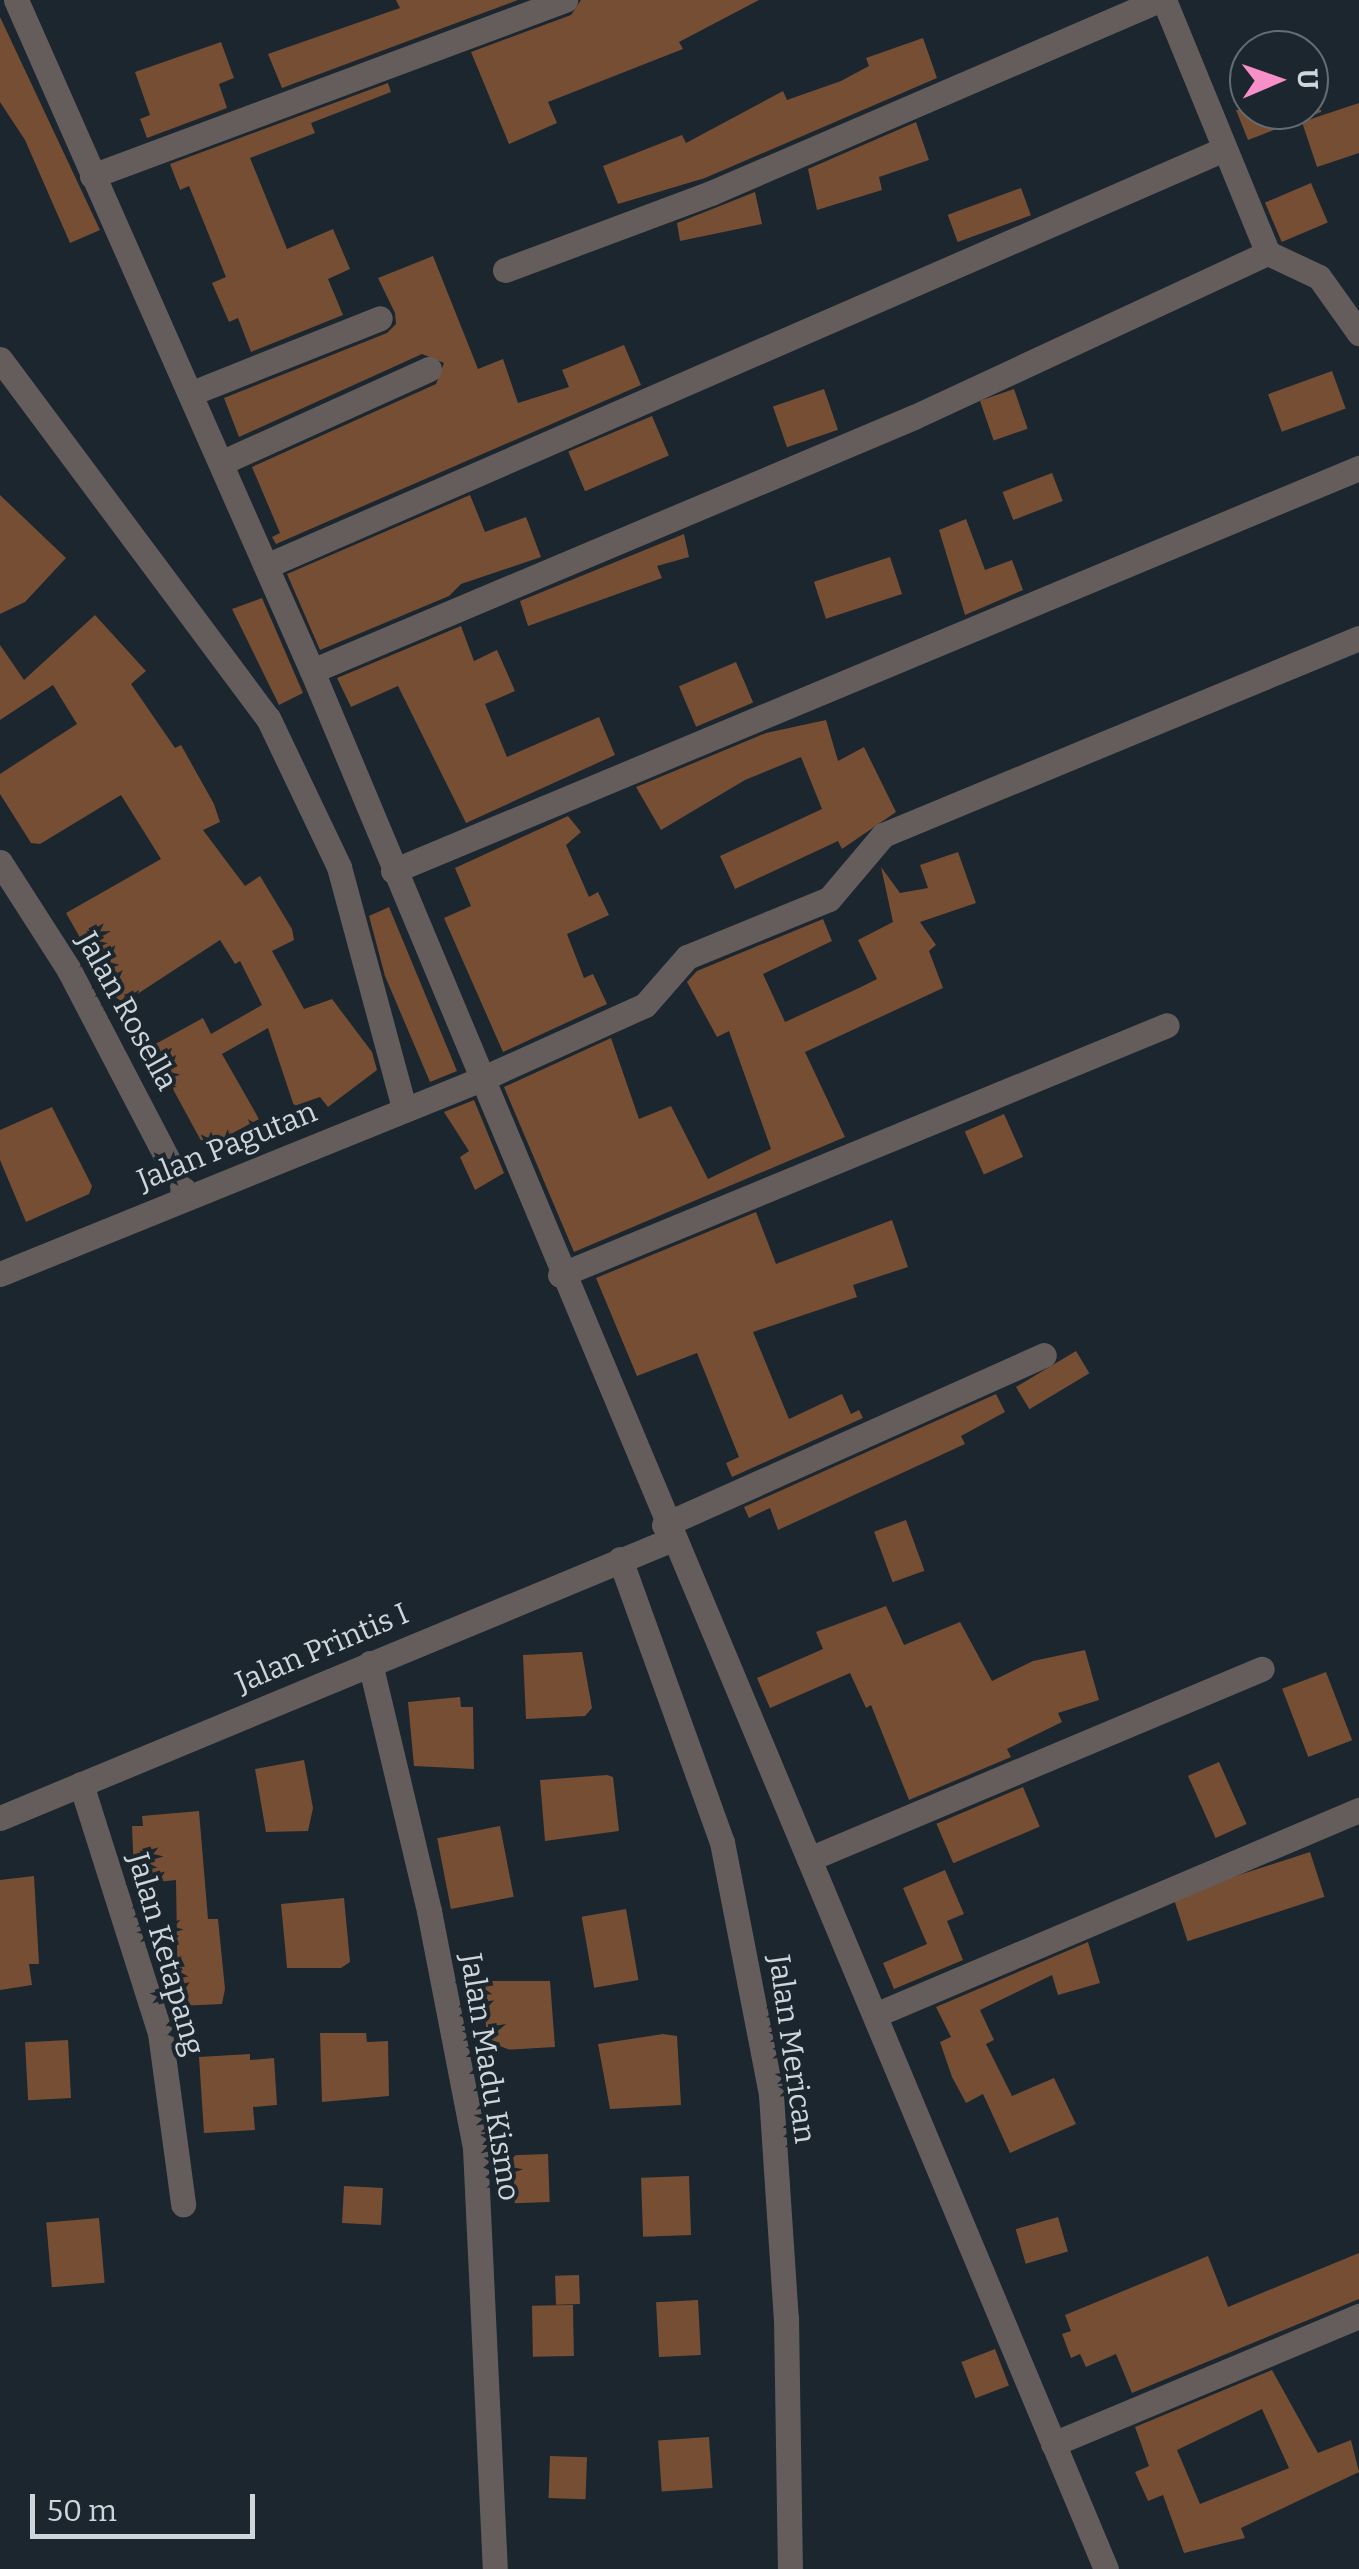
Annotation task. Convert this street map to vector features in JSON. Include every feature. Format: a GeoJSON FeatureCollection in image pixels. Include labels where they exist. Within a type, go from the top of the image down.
{"type":"FeatureCollection","features":[{"type":"Feature","properties":{"kind":"street"},"geometry":{"type":"LineString","coordinates":[[16,0],[312,671],[667,1532],[809,1859],[1106,2569]]}},
{"type":"Feature","properties":{"kind":"street"},"geometry":{"type":"LineString","coordinates":[[92,176],[565,0]]}},
{"type":"Feature","properties":{"kind":"street"},"geometry":{"type":"LineString","coordinates":[[505,270],[711,193],[1162,0],[1268,253],[1320,277],[1359,332]]}},
{"type":"Feature","properties":{"kind":"street"},"geometry":{"type":"LineString","coordinates":[[266,566],[1222,150]]}},
{"type":"Feature","properties":{"kind":"street"},"geometry":{"type":"LineString","coordinates":[[312,671],[929,410],[1268,253]]}},
{"type":"Feature","properties":{"kind":"street"},"geometry":{"type":"LineString","coordinates":[[192,393],[380,318]]}},
{"type":"Feature","properties":{"kind":"street"},"geometry":{"type":"LineString","coordinates":[[0,358],[268,718],[339,867],[404,1108]]}},
{"type":"Feature","properties":{"kind":"street"},"geometry":{"type":"LineString","coordinates":[[223,462],[428,369]]}},
{"type":"Feature","properties":{"kind":"street"},"geometry":{"type":"LineString","coordinates":[[392,871],[1359,468]]}},
{"type":"Feature","properties":{"kind":"street","name":"Jalan Pagutan"},"geometry":{"type":"LineString","coordinates":[[0,1274],[479,1080],[650,1002],[692,954],[828,899],[883,834],[1359,638]]}},
{"type":"Feature","properties":{"kind":"street","name":"Jalan Rosella"},"geometry":{"type":"LineString","coordinates":[[0,862],[68,970],[187,1198]]}},
{"type":"Feature","properties":{"kind":"street"},"geometry":{"type":"LineString","coordinates":[[560,1275],[1167,1026]]}},
{"type":"Feature","properties":{"kind":"street","name":"Jalan Printis I"},"geometry":{"type":"LineString","coordinates":[[0,1818],[620,1559],[667,1532],[1044,1355]]}},
{"type":"Feature","properties":{"kind":"street","name":"Jalan Merican"},"geometry":{"type":"LineString","coordinates":[[620,1559],[722,1842],[771,2095],[786,2318],[790,2569]]}},
{"type":"Feature","properties":{"kind":"street","name":"Jalan Madu Kismo"},"geometry":{"type":"LineString","coordinates":[[370,1663],[429,1911],[475,2148],[495,2569]]}},
{"type":"Feature","properties":{"kind":"street"},"geometry":{"type":"LineString","coordinates":[[809,1859],[1262,1669]]}},
{"type":"Feature","properties":{"kind":"street","name":"Jalan Ketapang"},"geometry":{"type":"LineString","coordinates":[[82,1784],[160,2033],[183,2204]]}},
{"type":"Feature","properties":{"kind":"street"},"geometry":{"type":"LineString","coordinates":[[874,2016],[1359,1810]]}},
{"type":"Feature","properties":{"kind":"street"},"geometry":{"type":"LineString","coordinates":[[1053,2444],[1359,2316]]}},
{"type":"Feature","properties":{"kind":"building"},"geometry":{"type":"Polygon","coordinates":[[[396,0],[518,0],[282,88],[268,54],[400,8],[396,0]]]}},
{"type":"Feature","properties":{"kind":"building"},"geometry":{"type":"Polygon","coordinates":[[[581,0],[759,0],[679,42],[683,49],[548,102],[557,123],[509,144],[471,52],[571,15],[581,0]]]}},
{"type":"Feature","properties":{"kind":"building"},"geometry":{"type":"Polygon","coordinates":[[[0,17],[100,230],[70,243],[25,140],[0,102],[0,17]]]}},
{"type":"Feature","properties":{"kind":"building"},"geometry":{"type":"Polygon","coordinates":[[[923,38],[937,78],[705,178],[618,204],[603,166],[682,135],[686,143],[783,91],[787,100],[841,81],[869,66],[866,58],[923,38]]]}},
{"type":"Feature","properties":{"kind":"building"},"geometry":{"type":"Polygon","coordinates":[[[221,42],[234,78],[219,84],[227,108],[147,138],[140,119],[150,115],[135,72],[221,42]]]}},
{"type":"Feature","properties":{"kind":"building"},"geometry":{"type":"Polygon","coordinates":[[[388,83],[391,92],[311,123],[315,133],[250,158],[287,249],[333,229],[350,269],[328,279],[343,315],[251,352],[238,318],[229,322],[212,283],[226,277],[189,186],[180,190],[170,164],[388,83]]]}},
{"type":"Feature","properties":{"kind":"building"},"geometry":{"type":"Polygon","coordinates":[[[1359,103],[1359,153],[1317,167],[1305,130],[1329,130],[1329,113],[1359,103]]]}},
{"type":"Feature","properties":{"kind":"building"},"geometry":{"type":"Polygon","coordinates":[[[916,122],[929,160],[879,177],[882,190],[817,210],[808,169],[916,122]]]}},
{"type":"Feature","properties":{"kind":"building"},"geometry":{"type":"Polygon","coordinates":[[[1244,130],[1274,130],[1248,140],[1244,130]]]}},
{"type":"Feature","properties":{"kind":"building"},"geometry":{"type":"Polygon","coordinates":[[[1311,183],[1328,223],[1282,242],[1265,203],[1311,183]]]}},
{"type":"Feature","properties":{"kind":"building"},"geometry":{"type":"Polygon","coordinates":[[[1021,188],[1031,215],[958,242],[948,215],[1021,188]]]}},
{"type":"Feature","properties":{"kind":"building"},"geometry":{"type":"Polygon","coordinates":[[[755,192],[762,224],[680,241],[677,223],[755,192]]]}},
{"type":"Feature","properties":{"kind":"building"},"geometry":{"type":"Polygon","coordinates":[[[433,256],[478,369],[503,359],[518,403],[569,387],[562,370],[624,345],[641,385],[276,544],[272,537],[280,533],[252,467],[436,384],[444,363],[422,354],[239,437],[224,398],[387,333],[396,324],[395,313],[378,278],[433,256]]]}},
{"type":"Feature","properties":{"kind":"building"},"geometry":{"type":"Polygon","coordinates":[[[1332,371],[1346,409],[1282,432],[1268,394],[1332,371]]]}},
{"type":"Feature","properties":{"kind":"building"},"geometry":{"type":"Polygon","coordinates":[[[824,389],[838,430],[787,447],[773,407],[824,389]]]}},
{"type":"Feature","properties":{"kind":"building"},"geometry":{"type":"Polygon","coordinates":[[[1014,389],[1028,429],[994,440],[980,401],[1014,389]]]}},
{"type":"Feature","properties":{"kind":"building"},"geometry":{"type":"Polygon","coordinates":[[[652,416],[669,456],[585,491],[568,452],[652,416]]]}},
{"type":"Feature","properties":{"kind":"building"},"geometry":{"type":"Polygon","coordinates":[[[1052,473],[1063,501],[1013,520],[1003,492],[1052,473]]]}},
{"type":"Feature","properties":{"kind":"building"},"geometry":{"type":"Polygon","coordinates":[[[0,495],[66,558],[25,602],[0,614],[0,495]]]}},
{"type":"Feature","properties":{"kind":"building"},"geometry":{"type":"Polygon","coordinates":[[[470,495],[485,532],[526,517],[541,557],[461,584],[449,596],[320,650],[287,574],[470,495]]]}},
{"type":"Feature","properties":{"kind":"building"},"geometry":{"type":"Polygon","coordinates":[[[966,519],[985,570],[1012,560],[1023,590],[965,615],[939,530],[966,519]]]}},
{"type":"Feature","properties":{"kind":"building"},"geometry":{"type":"Polygon","coordinates":[[[684,534],[689,557],[657,566],[662,578],[528,626],[520,601],[684,534]]]}},
{"type":"Feature","properties":{"kind":"building"},"geometry":{"type":"Polygon","coordinates":[[[890,557],[902,594],[826,619],[814,582],[890,557]]]}},
{"type":"Feature","properties":{"kind":"building"},"geometry":{"type":"Polygon","coordinates":[[[262,598],[303,693],[279,705],[232,609],[262,598]]]}},
{"type":"Feature","properties":{"kind":"building"},"geometry":{"type":"Polygon","coordinates":[[[95,615],[146,671],[131,684],[175,748],[181,745],[214,804],[220,822],[203,830],[245,886],[260,876],[292,929],[294,940],[272,951],[304,1009],[332,999],[372,1052],[377,1070],[328,1107],[320,1097],[294,1106],[268,1028],[222,1054],[259,1119],[205,1148],[150,1047],[203,1018],[211,1034],[262,1005],[240,961],[235,964],[220,940],[119,1006],[66,913],[161,859],[121,795],[40,844],[31,843],[0,794],[0,774],[77,724],[53,685],[0,720],[0,645],[24,680],[95,615]]]}},
{"type":"Feature","properties":{"kind":"building"},"geometry":{"type":"Polygon","coordinates":[[[461,626],[474,661],[497,650],[515,691],[485,704],[507,757],[599,717],[615,755],[466,823],[398,686],[351,707],[337,678],[461,626]]]}},
{"type":"Feature","properties":{"kind":"building"},"geometry":{"type":"Polygon","coordinates":[[[736,662],[753,703],[696,727],[679,686],[736,662]]]}},
{"type":"Feature","properties":{"kind":"building"},"geometry":{"type":"Polygon","coordinates":[[[826,720],[838,761],[864,747],[896,812],[842,849],[838,841],[735,889],[720,856],[822,809],[801,757],[745,780],[661,830],[636,787],[766,733],[826,720]]]}},
{"type":"Feature","properties":{"kind":"building"},"geometry":{"type":"Polygon","coordinates":[[[568,816],[581,832],[566,845],[589,897],[598,892],[609,915],[567,934],[584,978],[593,974],[607,1004],[503,1052],[444,918],[471,906],[455,868],[568,816]]]}},
{"type":"Feature","properties":{"kind":"building"},"geometry":{"type":"Polygon","coordinates":[[[958,852],[976,903],[920,922],[936,945],[929,951],[943,988],[805,1052],[845,1137],[574,1252],[504,1087],[611,1038],[639,1119],[671,1106],[708,1179],[771,1149],[729,1031],[717,1037],[687,982],[697,971],[823,919],[832,941],[763,974],[785,1022],[859,988],[877,979],[858,940],[893,922],[881,867],[900,893],[928,888],[920,865],[958,852]]]}},
{"type":"Feature","properties":{"kind":"building"},"geometry":{"type":"Polygon","coordinates":[[[389,907],[457,1071],[430,1082],[385,976],[369,916],[389,907]]]}},
{"type":"Feature","properties":{"kind":"building"},"geometry":{"type":"Polygon","coordinates":[[[474,1100],[504,1173],[475,1190],[460,1157],[469,1151],[444,1112],[474,1100]]]}},
{"type":"Feature","properties":{"kind":"building"},"geometry":{"type":"Polygon","coordinates":[[[52,1107],[92,1186],[89,1194],[26,1222],[0,1160],[0,1130],[52,1107]]]}},
{"type":"Feature","properties":{"kind":"building"},"geometry":{"type":"Polygon","coordinates":[[[1004,1114],[1023,1157],[984,1174],[965,1131],[1004,1114]]]}},
{"type":"Feature","properties":{"kind":"building"},"geometry":{"type":"Polygon","coordinates":[[[756,1212],[776,1264],[892,1220],[908,1267],[853,1285],[857,1297],[753,1332],[789,1419],[842,1394],[851,1414],[859,1410],[863,1418],[732,1477],[726,1463],[739,1457],[697,1353],[637,1376],[596,1278],[756,1212]]]}},
{"type":"Feature","properties":{"kind":"building"},"geometry":{"type":"Polygon","coordinates":[[[1076,1351],[1089,1373],[1029,1409],[1016,1387],[1076,1351]]]}},
{"type":"Feature","properties":{"kind":"building"},"geometry":{"type":"Polygon","coordinates":[[[996,1394],[1005,1412],[961,1436],[965,1444],[778,1530],[770,1508],[749,1518],[744,1507],[996,1394]]]}},
{"type":"Feature","properties":{"kind":"building"},"geometry":{"type":"Polygon","coordinates":[[[906,1520],[924,1571],[893,1582],[874,1532],[906,1520]]]}},
{"type":"Feature","properties":{"kind":"building"},"geometry":{"type":"Polygon","coordinates":[[[886,1606],[904,1645],[960,1622],[992,1681],[1033,1661],[1085,1650],[1099,1700],[1058,1713],[1062,1722],[1007,1749],[1011,1757],[909,1800],[871,1705],[866,1708],[850,1673],[770,1708],[757,1678],[823,1649],[816,1632],[886,1606]]]}},
{"type":"Feature","properties":{"kind":"building"},"geometry":{"type":"Polygon","coordinates":[[[582,1652],[592,1708],[585,1716],[526,1719],[523,1655],[582,1652]]]}},
{"type":"Feature","properties":{"kind":"building"},"geometry":{"type":"Polygon","coordinates":[[[1326,1672],[1352,1740],[1308,1757],[1282,1689],[1326,1672]]]}},
{"type":"Feature","properties":{"kind":"building"},"geometry":{"type":"Polygon","coordinates":[[[460,1697],[461,1707],[473,1707],[474,1769],[414,1766],[408,1702],[460,1697]]]}},
{"type":"Feature","properties":{"kind":"building"},"geometry":{"type":"Polygon","coordinates":[[[304,1760],[313,1808],[308,1831],[266,1832],[255,1769],[304,1760]]]}},
{"type":"Feature","properties":{"kind":"building"},"geometry":{"type":"Polygon","coordinates":[[[1219,1762],[1247,1824],[1216,1838],[1188,1776],[1219,1762]]]}},
{"type":"Feature","properties":{"kind":"building"},"geometry":{"type":"Polygon","coordinates":[[[613,1777],[619,1831],[545,1841],[540,1780],[613,1777]]]}},
{"type":"Feature","properties":{"kind":"building"},"geometry":{"type":"Polygon","coordinates":[[[1023,1787],[1040,1827],[953,1863],[936,1824],[1023,1787]]]}},
{"type":"Feature","properties":{"kind":"building"},"geometry":{"type":"Polygon","coordinates":[[[199,1811],[208,1919],[218,1919],[225,1989],[222,2004],[178,2006],[176,1880],[147,1883],[147,1875],[134,1875],[132,1826],[143,1826],[142,1816],[199,1811]]]}},
{"type":"Feature","properties":{"kind":"building"},"geometry":{"type":"Polygon","coordinates":[[[500,1826],[514,1897],[451,1909],[437,1838],[500,1826]]]}},
{"type":"Feature","properties":{"kind":"building"},"geometry":{"type":"Polygon","coordinates":[[[1310,1852],[1325,1897],[1188,1941],[1173,1896],[1310,1852]]]}},
{"type":"Feature","properties":{"kind":"building"},"geometry":{"type":"Polygon","coordinates":[[[945,1870],[964,1914],[947,1921],[963,1960],[894,1989],[883,1963],[927,1944],[903,1888],[945,1870]]]}},
{"type":"Feature","properties":{"kind":"building"},"geometry":{"type":"Polygon","coordinates":[[[34,1876],[39,1964],[29,1964],[32,1985],[0,1990],[0,1880],[34,1876]]]}},
{"type":"Feature","properties":{"kind":"building"},"geometry":{"type":"Polygon","coordinates":[[[344,1898],[350,1962],[341,1968],[287,1968],[281,1904],[344,1898]]]}},
{"type":"Feature","properties":{"kind":"building"},"geometry":{"type":"Polygon","coordinates":[[[626,1909],[639,1980],[594,1988],[582,1917],[626,1909]]]}},
{"type":"Feature","properties":{"kind":"building"},"geometry":{"type":"Polygon","coordinates":[[[1088,1942],[1100,1983],[1058,1995],[1052,1975],[980,2010],[994,2040],[986,2044],[1012,2096],[1054,2078],[1076,2124],[1010,2153],[983,2094],[966,2103],[952,2077],[940,2042],[951,2037],[936,2007],[1088,1942]]]}},
{"type":"Feature","properties":{"kind":"building"},"geometry":{"type":"Polygon","coordinates":[[[488,1981],[550,1981],[555,2047],[488,2051],[483,1989],[488,1981]]]}},
{"type":"Feature","properties":{"kind":"building"},"geometry":{"type":"Polygon","coordinates":[[[320,2033],[366,2033],[367,2042],[388,2041],[389,2096],[322,2102],[320,2033]]]}},
{"type":"Feature","properties":{"kind":"building"},"geometry":{"type":"Polygon","coordinates":[[[663,2034],[677,2036],[681,2105],[610,2109],[598,2044],[663,2034]]]}},
{"type":"Feature","properties":{"kind":"building"},"geometry":{"type":"Polygon","coordinates":[[[68,2040],[71,2098],[28,2100],[25,2042],[68,2040]]]}},
{"type":"Feature","properties":{"kind":"building"},"geometry":{"type":"Polygon","coordinates":[[[250,2054],[250,2060],[274,2058],[277,2105],[253,2107],[255,2130],[204,2133],[199,2057],[250,2054]]]}},
{"type":"Feature","properties":{"kind":"building"},"geometry":{"type":"Polygon","coordinates":[[[548,2154],[550,2202],[515,2203],[513,2155],[548,2154]]]}},
{"type":"Feature","properties":{"kind":"building"},"geometry":{"type":"Polygon","coordinates":[[[689,2176],[691,2235],[643,2237],[641,2178],[689,2176]]]}},
{"type":"Feature","properties":{"kind":"building"},"geometry":{"type":"Polygon","coordinates":[[[344,2186],[383,2188],[381,2225],[342,2223],[344,2186]]]}},
{"type":"Feature","properties":{"kind":"building"},"geometry":{"type":"Polygon","coordinates":[[[1058,2217],[1068,2252],[1026,2264],[1016,2229],[1058,2217]]]}},
{"type":"Feature","properties":{"kind":"building"},"geometry":{"type":"Polygon","coordinates":[[[99,2218],[105,2283],[52,2287],[46,2223],[99,2218]]]}},
{"type":"Feature","properties":{"kind":"building"},"geometry":{"type":"Polygon","coordinates":[[[1359,2253],[1359,2299],[1132,2393],[1116,2354],[1086,2367],[1080,2354],[1071,2358],[1062,2334],[1071,2331],[1065,2315],[1208,2256],[1228,2307],[1359,2253]]]}},
{"type":"Feature","properties":{"kind":"building"},"geometry":{"type":"Polygon","coordinates":[[[579,2275],[580,2304],[556,2305],[555,2276],[579,2275]]]}},
{"type":"Feature","properties":{"kind":"building"},"geometry":{"type":"Polygon","coordinates":[[[698,2300],[701,2355],[659,2357],[656,2302],[698,2300]]]}},
{"type":"Feature","properties":{"kind":"building"},"geometry":{"type":"Polygon","coordinates":[[[573,2305],[574,2356],[533,2357],[532,2306],[573,2305]]]}},
{"type":"Feature","properties":{"kind":"building"},"geometry":{"type":"Polygon","coordinates":[[[995,2349],[1009,2385],[975,2398],[961,2362],[995,2349]]]}},
{"type":"Feature","properties":{"kind":"building"},"geometry":{"type":"Polygon","coordinates":[[[1272,2370],[1318,2453],[1351,2440],[1359,2472],[1241,2528],[1245,2538],[1184,2553],[1163,2495],[1148,2501],[1135,2472],[1149,2466],[1135,2427],[1272,2370]],[[1262,2409],[1177,2450],[1200,2504],[1289,2468],[1262,2409]]]}},
{"type":"Feature","properties":{"kind":"building"},"geometry":{"type":"Polygon","coordinates":[[[709,2437],[713,2488],[662,2491],[658,2441],[709,2437]]]}},
{"type":"Feature","properties":{"kind":"building"},"geometry":{"type":"Polygon","coordinates":[[[550,2456],[587,2457],[586,2499],[549,2498],[550,2456]]]}}]}
